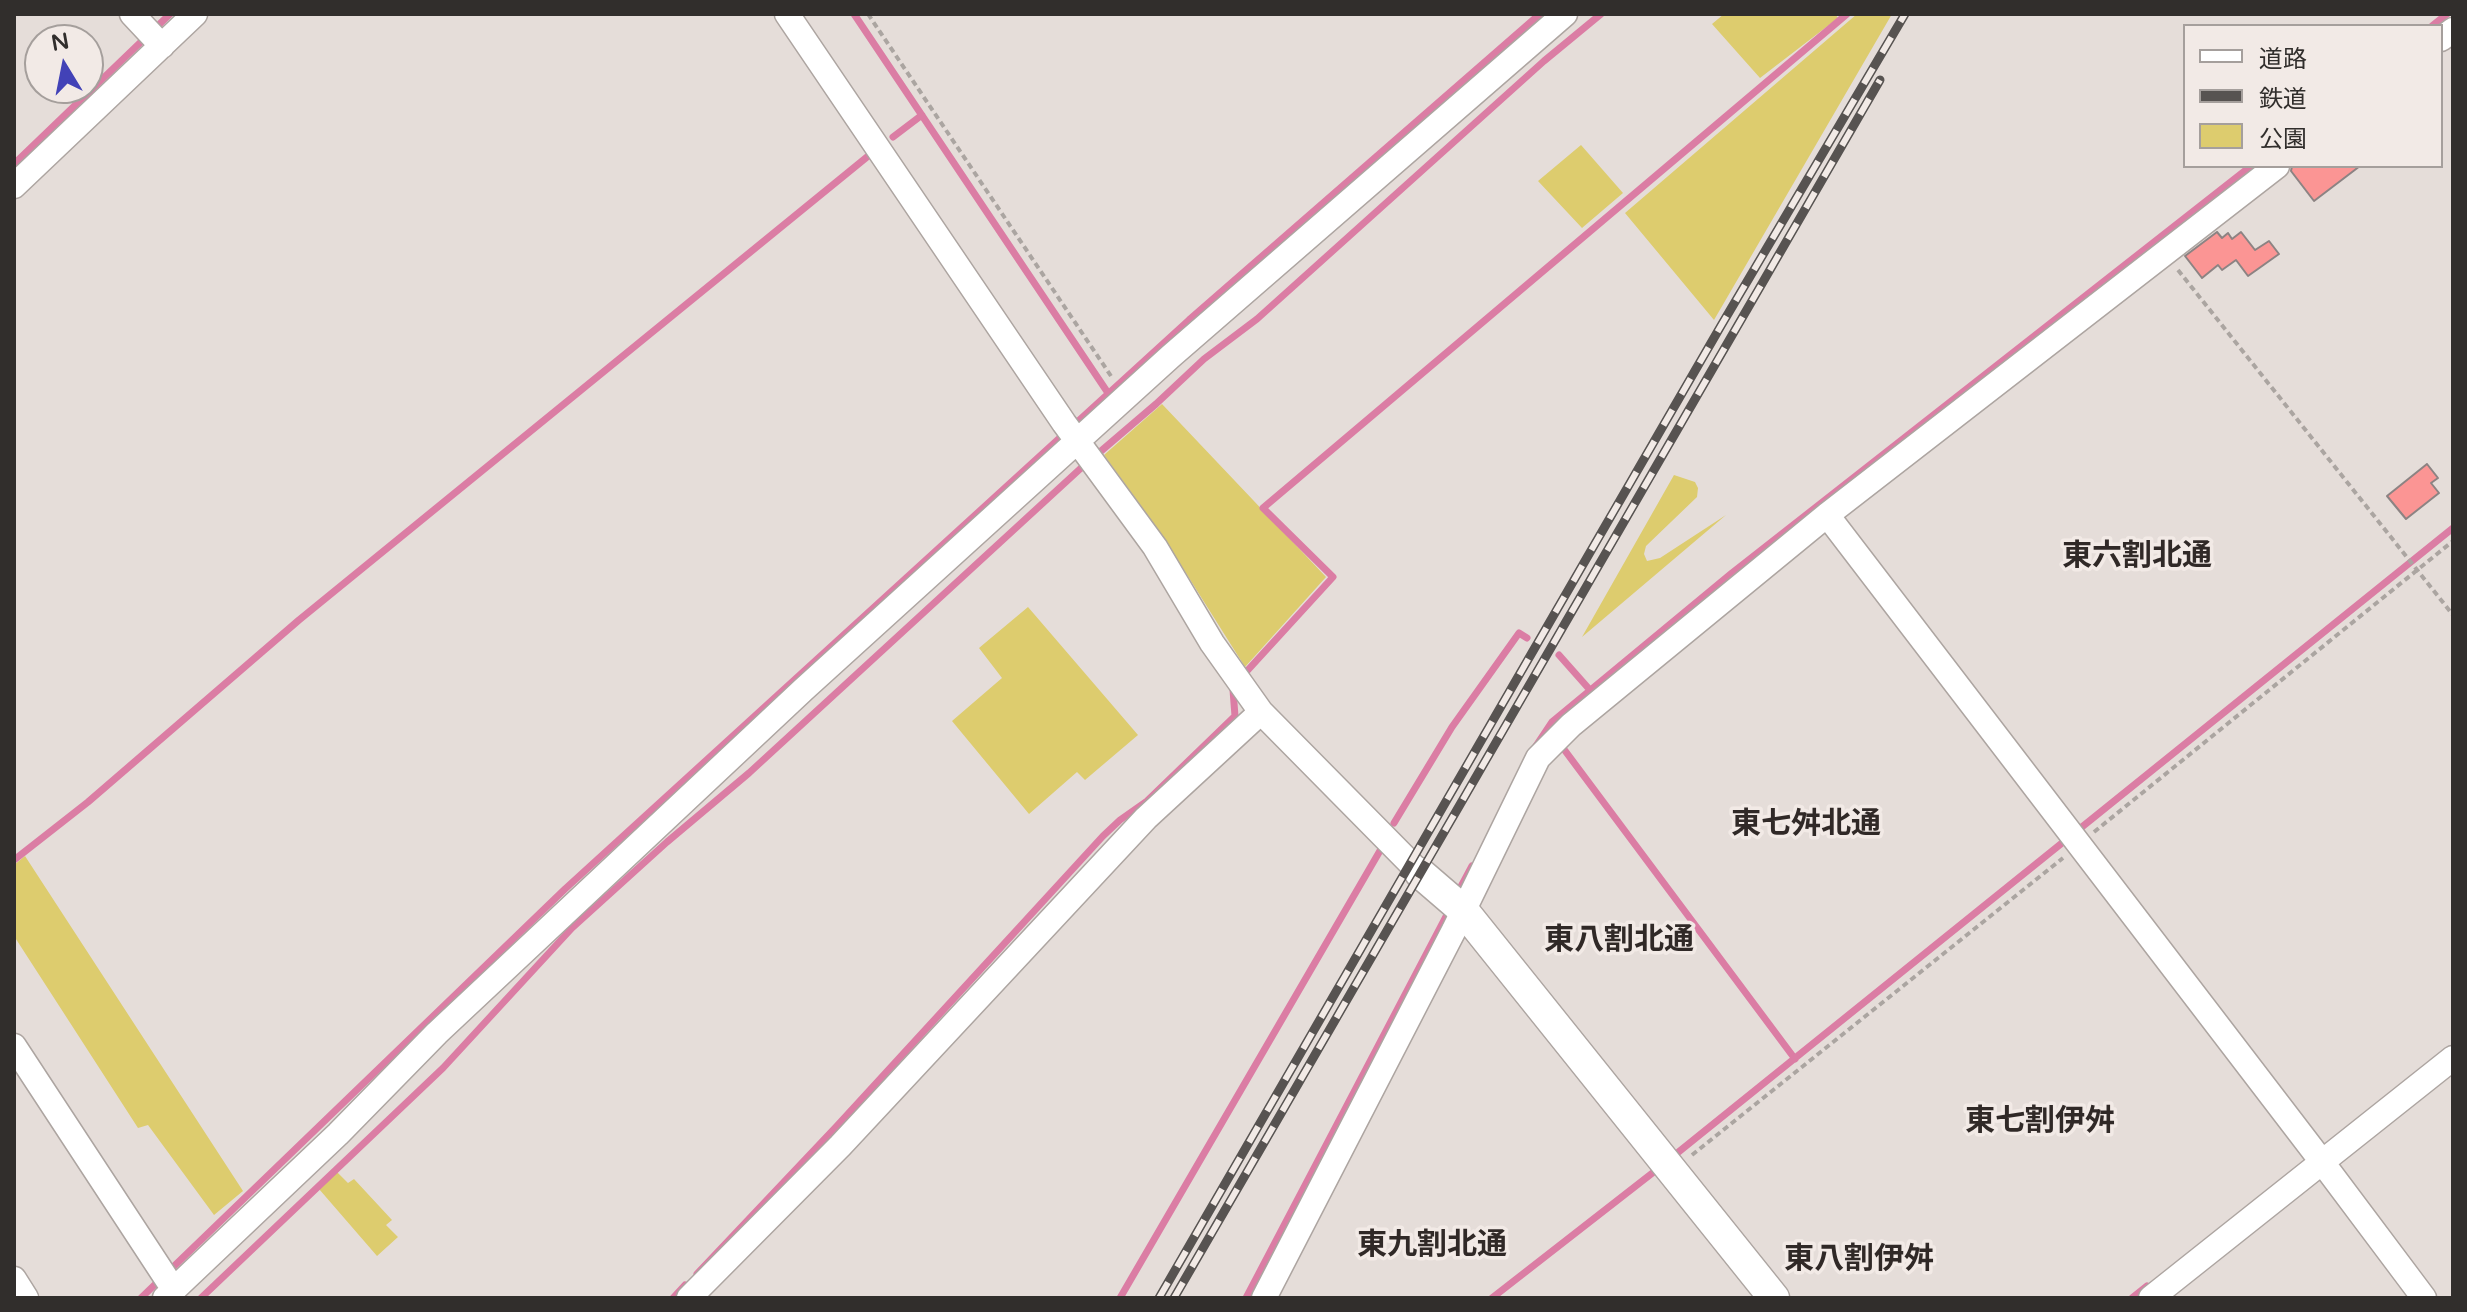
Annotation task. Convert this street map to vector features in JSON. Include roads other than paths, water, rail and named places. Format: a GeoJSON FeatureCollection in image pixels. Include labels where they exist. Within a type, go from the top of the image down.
{"type":"FeatureCollection","features":[{"type":"Feature","properties":{"kind":"street"},"geometry":{"type":"LineString","coordinates":[[14,186],[148,32],[195,14]]}},
{"type":"Feature","properties":{"kind":"street"},"geometry":{"type":"LineString","coordinates":[[787,14],[1155,547],[1212,643],[1261,712],[1415,869],[1456,904],[1774,1298]]}},
{"type":"Feature","properties":{"kind":"street"},"geometry":{"type":"LineString","coordinates":[[14,1046],[166,1285],[338,1134],[437,1033],[597,882],[1080,442],[1565,14]]}},
{"type":"Feature","properties":{"kind":"street"},"geometry":{"type":"LineString","coordinates":[[1264,1298],[1456,904],[1538,758],[1571,725],[1827,515],[2274,168]]}},
{"type":"Feature","properties":{"kind":"street"},"geometry":{"type":"LineString","coordinates":[[1827,515],[2424,1298]]}},
{"type":"Feature","properties":{"kind":"street"},"geometry":{"type":"LineString","coordinates":[[689,1298],[840,1146],[1146,818],[1261,712]]}},
{"type":"Feature","properties":{"kind":"street"},"geometry":{"type":"LineString","coordinates":[[2151,1298],[2318,1156],[2453,1058]]}},
{"type":"Feature","properties":{"kind":"street"},"geometry":{"type":"LineString","coordinates":[[14,1279],[26,1298]]}},
{"type":"Feature","properties":{"kind":"waterway"},"geometry":{"type":"LineString","coordinates":[[14,164],[170,14]]}},
{"type":"Feature","properties":{"kind":"waterway"},"geometry":{"type":"LineString","coordinates":[[854,14],[1108,393]]}},
{"type":"Feature","properties":{"kind":"waterway"},"geometry":{"type":"LineString","coordinates":[[141,1298],[565,889],[1189,320],[1540,14]]}},
{"type":"Feature","properties":{"kind":"waterway"},"geometry":{"type":"LineString","coordinates":[[201,1298],[443,1068],[572,928],[749,773],[1080,469],[1204,359],[1257,319],[1544,61],[1601,14]]}},
{"type":"Feature","properties":{"kind":"waterway"},"geometry":{"type":"LineString","coordinates":[[1247,671],[1333,577],[1263,508],[1847,14]]}},
{"type":"Feature","properties":{"kind":"waterway"},"geometry":{"type":"LineString","coordinates":[[2434,24],[2447,14]]}},
{"type":"Feature","properties":{"kind":"waterway"},"geometry":{"type":"LineString","coordinates":[[893,137],[922,115]]}},
{"type":"Feature","properties":{"kind":"waterway"},"geometry":{"type":"LineString","coordinates":[[14,860],[88,802],[299,620],[867,157]]}},
{"type":"Feature","properties":{"kind":"waterway"},"geometry":{"type":"LineString","coordinates":[[1536,746],[1552,722],[1732,573],[2248,168]]}},
{"type":"Feature","properties":{"kind":"waterway"},"geometry":{"type":"LineString","coordinates":[[1676,1154],[2453,528]]}},
{"type":"Feature","properties":{"kind":"waterway"},"geometry":{"type":"LineString","coordinates":[[1394,823],[1452,727],[1519,633],[1527,638]]}},
{"type":"Feature","properties":{"kind":"waterway"},"geometry":{"type":"LineString","coordinates":[[1559,655],[1590,690]]}},
{"type":"Feature","properties":{"kind":"waterway"},"geometry":{"type":"LineString","coordinates":[[697,1274],[1103,836],[1147,801],[1235,716],[1233,690]]}},
{"type":"Feature","properties":{"kind":"waterway"},"geometry":{"type":"LineString","coordinates":[[1563,748],[1795,1059]]}},
{"type":"Feature","properties":{"kind":"waterway"},"geometry":{"type":"LineString","coordinates":[[1120,1298],[1381,849]]}},
{"type":"Feature","properties":{"kind":"waterway"},"geometry":{"type":"LineString","coordinates":[[1457,894],[1472,866]]}},
{"type":"Feature","properties":{"kind":"waterway"},"geometry":{"type":"LineString","coordinates":[[1246,1298],[1450,909]]}},
{"type":"Feature","properties":{"kind":"waterway"},"geometry":{"type":"LineString","coordinates":[[1492,1298],[1655,1171]]}},
{"type":"Feature","properties":{"kind":"waterway"},"geometry":{"type":"LineString","coordinates":[[673,1298],[685,1285]]}},
{"type":"Feature","properties":{"kind":"waterway"},"geometry":{"type":"LineString","coordinates":[[2132,1298],[2147,1286]]}},
{"type":"Feature","properties":{"kind":"railway"},"geometry":{"type":"LineString","coordinates":[[1159,1298],[1722,324],[1905,14]]}},
{"type":"Feature","properties":{"kind":"railway"},"geometry":{"type":"LineString","coordinates":[[1174,1298],[1880,80]]}},
{"type":"Feature","properties":{"kind":"district","name":"東六割北通"},"geometry":{"type":"Point","coordinates":[2137,557]}},
{"type":"Feature","properties":{"kind":"district","name":"東七舛北通"},"geometry":{"type":"Point","coordinates":[1806,825]}},
{"type":"Feature","properties":{"kind":"district","name":"東八割北通"},"geometry":{"type":"Point","coordinates":[1619,941]}},
{"type":"Feature","properties":{"kind":"district","name":"東七割伊舛"},"geometry":{"type":"Point","coordinates":[2040,1122]}},
{"type":"Feature","properties":{"kind":"district","name":"東九割北通"},"geometry":{"type":"Point","coordinates":[1432,1246]}},
{"type":"Feature","properties":{"kind":"district","name":"東八割伊舛"},"geometry":{"type":"Point","coordinates":[1859,1260]}}]}
